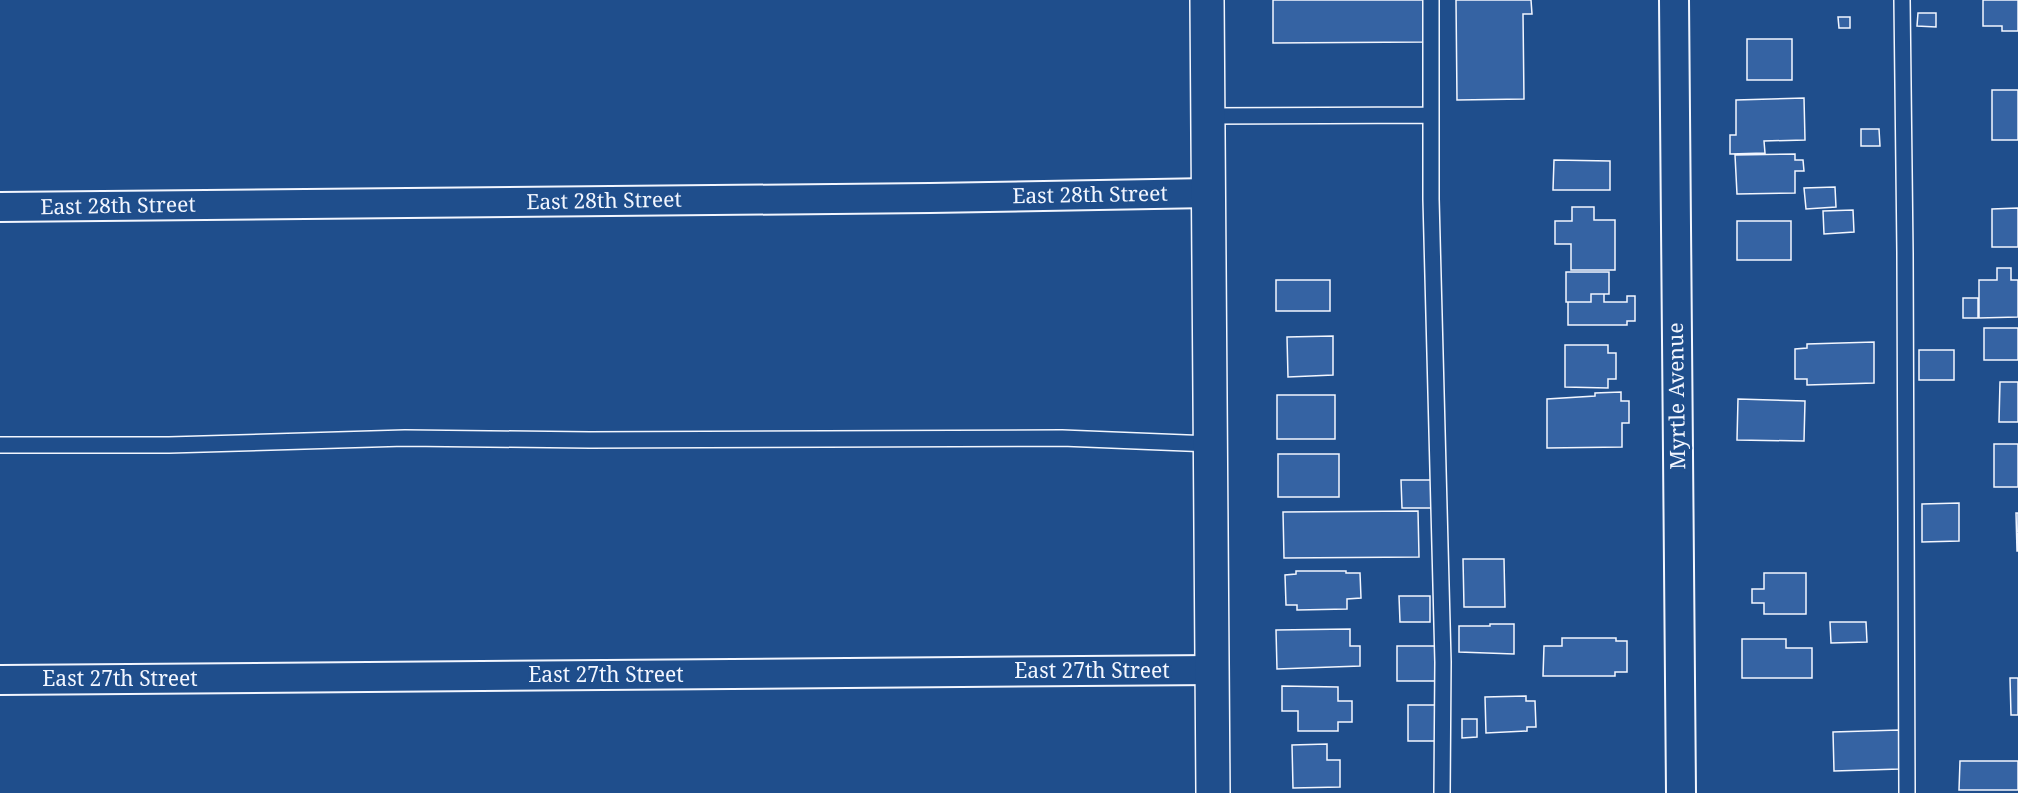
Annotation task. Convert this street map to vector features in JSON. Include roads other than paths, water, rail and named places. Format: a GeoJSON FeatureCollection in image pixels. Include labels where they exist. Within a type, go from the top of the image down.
{"type":"FeatureCollection","features":[{"type":"Feature","properties":{"kind":"main road"},"geometry":{"type":"LineString","coordinates":[[1207,0],[1213,793]]}},
{"type":"Feature","properties":{"kind":"street","name":"Myrtle Avenue"},"geometry":{"type":"LineString","coordinates":[[1674,0],[1681,793]]}},
{"type":"Feature","properties":{"kind":"street","name":"East 28th Street"},"geometry":{"type":"LineString","coordinates":[[0,207],[1209,193]]}},
{"type":"Feature","properties":{"kind":"street","name":"East 27th Street"},"geometry":{"type":"LineString","coordinates":[[0,680],[1213,670]]}},
{"type":"Feature","properties":{"kind":"lane"},"geometry":{"type":"LineString","coordinates":[[1431,0],[1431,200],[1443,662],[1442,793]]}},
{"type":"Feature","properties":{"kind":"lane"},"geometry":{"type":"LineString","coordinates":[[1902,0],[1907,793]]}},
{"type":"Feature","properties":{"kind":"lane"},"geometry":{"type":"LineString","coordinates":[[1208,116],[1431,115]]}},
{"type":"Feature","properties":{"kind":"lane"},"geometry":{"type":"LineString","coordinates":[[0,445],[169,445],[405,438],[590,440],[1062,438],[1211,444]]}}]}
